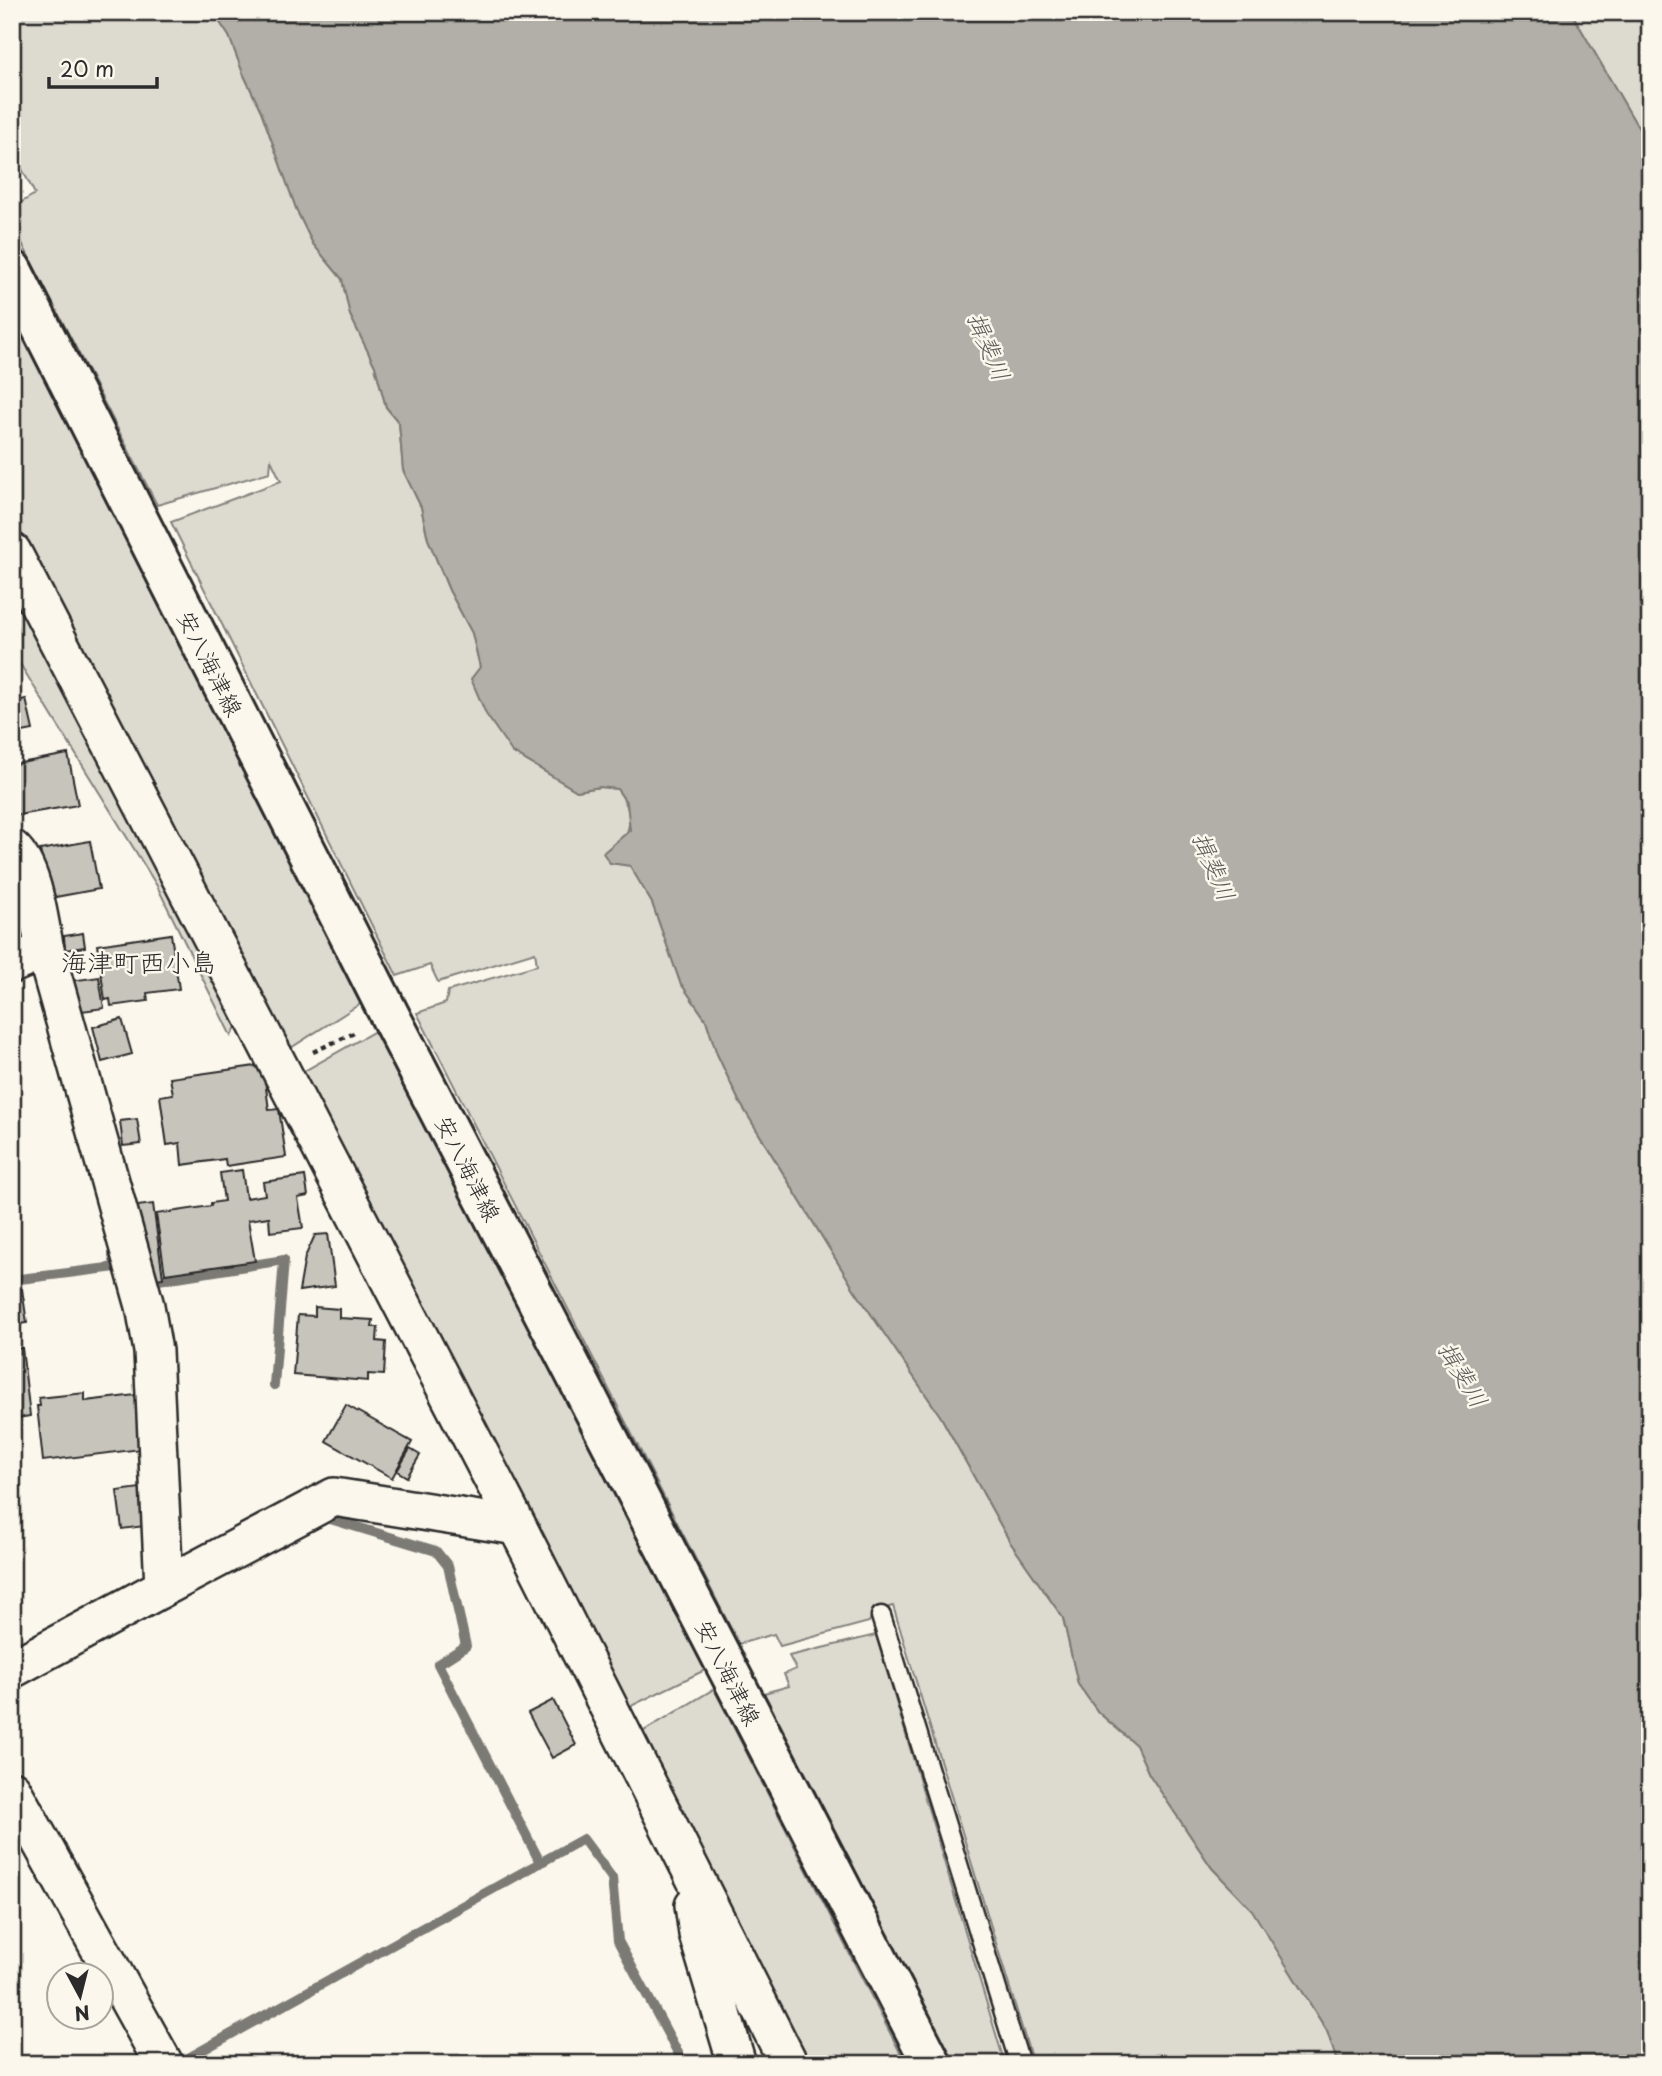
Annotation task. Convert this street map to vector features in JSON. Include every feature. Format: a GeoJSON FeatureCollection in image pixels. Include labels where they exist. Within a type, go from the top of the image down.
{"type":"FeatureCollection","features":[{"type":"Feature","properties":{"kind":"main road","name":"安八海津線"},"geometry":{"type":"LineString","coordinates":[[12,270],[390,1016],[932,2064]]}},
{"type":"Feature","properties":{"kind":"street"},"geometry":{"type":"LineString","coordinates":[[13,555],[517,1526],[789,2064]]}},
{"type":"Feature","properties":{"kind":"street"},"geometry":{"type":"LineString","coordinates":[[12,849],[30,883],[45,950],[145,1306],[153,1351],[164,1587]]}},
{"type":"Feature","properties":{"kind":"street"},"geometry":{"type":"LineString","coordinates":[[12,964],[45,950]]}},
{"type":"Feature","properties":{"kind":"street"},"geometry":{"type":"LineString","coordinates":[[12,1668],[334,1497],[517,1526]]}},
{"type":"Feature","properties":{"kind":"street"},"geometry":{"type":"LineString","coordinates":[[12,1790],[163,2064]]}},
{"type":"Feature","properties":{"kind":"street"},"geometry":{"type":"LineString","coordinates":[[691,1872],[698,1934],[737,2064]]}},
{"type":"Feature","properties":{"kind":"lane"},"geometry":{"type":"LineString","coordinates":[[881,1616],[1020,2064]]}},
{"type":"Feature","properties":{"kind":"path"},"geometry":{"type":"LineString","coordinates":[[281,1068],[390,1016]]}},
{"type":"Feature","properties":{"kind":"shaded area"},"geometry":{"type":"Polygon","coordinates":[[[12,12],[213,12],[229,36],[261,111],[297,211],[313,244],[342,279],[350,315],[375,366],[386,407],[399,423],[403,470],[421,507],[428,539],[449,590],[472,633],[480,667],[512,752],[577,791],[600,787],[617,789],[624,800],[628,809],[629,826],[611,863],[630,865],[652,903],[680,982],[706,1020],[717,1054],[739,1101],[854,1289],[941,1417],[1010,1542],[1063,1618],[1078,1684],[1098,1712],[1136,1745],[1149,1774],[1212,1868],[1252,1909],[1327,2031],[1338,2064],[1033,2064],[893,1606],[874,1611],[869,1622],[780,1646],[774,1634],[739,1644],[417,1013],[446,1003],[448,991],[537,965],[535,952],[438,982],[430,965],[397,976],[171,522],[281,481],[271,460],[270,472],[157,505],[12,224],[12,208],[35,194],[12,150],[12,12]]]}},
{"type":"Feature","properties":{"kind":"shaded area"},"geometry":{"type":"Polygon","coordinates":[[[1571,12],[1650,12],[1650,148],[1571,12]]]}},
{"type":"Feature","properties":{"kind":"shaded area"},"geometry":{"type":"Polygon","coordinates":[[[12,313],[363,1002],[289,1049],[12,525],[12,313]]]}},
{"type":"Feature","properties":{"kind":"shaded area"},"geometry":{"type":"Polygon","coordinates":[[[12,590],[244,1013],[231,1036],[157,886],[12,651],[12,590]]]}},
{"type":"Feature","properties":{"kind":"shaded area"},"geometry":{"type":"Polygon","coordinates":[[[377,1030],[705,1670],[621,1711],[301,1073],[377,1030]]]}},
{"type":"Feature","properties":{"kind":"shaded area"},"geometry":{"type":"Polygon","coordinates":[[[876,1635],[1005,2064],[955,2064],[764,1693],[789,1686],[784,1674],[796,1669],[789,1656],[876,1635]]]}},
{"type":"Feature","properties":{"kind":"shaded area"},"geometry":{"type":"Polygon","coordinates":[[[714,1689],[906,2064],[802,2064],[634,1737],[714,1689]]]}},
{"type":"Feature","properties":{"kind":"water","name":"揖斐川"},"geometry":{"type":"Polygon","coordinates":[[[213,12],[1571,12],[1650,148],[1650,2064],[1338,2064],[1327,2031],[1252,1910],[1212,1868],[1149,1774],[1136,1745],[1098,1712],[1078,1684],[1063,1618],[1010,1542],[941,1417],[854,1289],[739,1101],[717,1054],[706,1020],[680,982],[652,903],[630,866],[610,863],[603,853],[630,830],[627,803],[617,789],[600,787],[577,791],[512,752],[486,714],[471,679],[480,667],[472,633],[449,590],[428,539],[421,507],[403,470],[399,423],[386,407],[375,366],[350,315],[342,279],[313,244],[297,211],[261,111],[229,36],[213,12]]]}},
{"type":"Feature","properties":{"kind":"building"},"geometry":{"type":"Polygon","coordinates":[[[26,699],[33,730],[12,734],[12,702],[26,699]]]}},
{"type":"Feature","properties":{"kind":"building"},"geometry":{"type":"Polygon","coordinates":[[[68,754],[78,805],[12,816],[12,755],[15,764],[68,754]]]}},
{"type":"Feature","properties":{"kind":"building"},"geometry":{"type":"Polygon","coordinates":[[[90,841],[99,889],[50,898],[40,850],[90,841]]]}},
{"type":"Feature","properties":{"kind":"building"},"geometry":{"type":"Polygon","coordinates":[[[83,933],[85,947],[65,950],[64,936],[83,933]]]}},
{"type":"Feature","properties":{"kind":"building"},"geometry":{"type":"Polygon","coordinates":[[[171,934],[179,989],[147,993],[148,1001],[111,1006],[110,999],[105,1000],[97,945],[171,934]]]}},
{"type":"Feature","properties":{"kind":"building"},"geometry":{"type":"Polygon","coordinates":[[[99,977],[104,1008],[75,1012],[70,981],[99,977]]]}},
{"type":"Feature","properties":{"kind":"building"},"geometry":{"type":"Polygon","coordinates":[[[122,1019],[132,1054],[102,1062],[93,1027],[122,1019]]]}},
{"type":"Feature","properties":{"kind":"building"},"geometry":{"type":"Polygon","coordinates":[[[263,1065],[269,1110],[279,1109],[286,1157],[226,1166],[225,1159],[182,1165],[180,1143],[167,1145],[160,1096],[173,1094],[170,1078],[263,1065]]]}},
{"type":"Feature","properties":{"kind":"building"},"geometry":{"type":"Polygon","coordinates":[[[137,1119],[141,1144],[123,1146],[120,1121],[137,1119]]]}},
{"type":"Feature","properties":{"kind":"building"},"geometry":{"type":"Polygon","coordinates":[[[242,1170],[246,1198],[265,1195],[263,1182],[305,1176],[308,1196],[298,1198],[303,1228],[270,1232],[269,1217],[248,1220],[255,1261],[165,1274],[156,1214],[211,1206],[211,1203],[224,1201],[220,1173],[242,1170]]]}},
{"type":"Feature","properties":{"kind":"building"},"geometry":{"type":"Polygon","coordinates":[[[153,1204],[163,1278],[147,1280],[129,1207],[153,1204]]]}},
{"type":"Feature","properties":{"kind":"building"},"geometry":{"type":"Polygon","coordinates":[[[328,1234],[335,1286],[299,1291],[305,1257],[315,1235],[328,1234]]]}},
{"type":"Feature","properties":{"kind":"building"},"geometry":{"type":"Polygon","coordinates":[[[22,1289],[27,1323],[12,1325],[12,1290],[22,1289]]]}},
{"type":"Feature","properties":{"kind":"building"},"geometry":{"type":"Polygon","coordinates":[[[315,1307],[339,1309],[339,1318],[373,1320],[372,1327],[378,1327],[377,1341],[386,1342],[384,1375],[368,1374],[368,1381],[293,1375],[298,1315],[315,1316],[315,1307]]]}},
{"type":"Feature","properties":{"kind":"building"},"geometry":{"type":"Polygon","coordinates":[[[22,1348],[30,1416],[12,1419],[12,1349],[22,1348]]]}},
{"type":"Feature","properties":{"kind":"building"},"geometry":{"type":"Polygon","coordinates":[[[85,1393],[85,1401],[144,1394],[150,1448],[43,1461],[37,1406],[40,1406],[39,1398],[85,1393]]]}},
{"type":"Feature","properties":{"kind":"building"},"geometry":{"type":"Polygon","coordinates":[[[346,1405],[412,1442],[392,1478],[326,1441],[346,1405]]]}},
{"type":"Feature","properties":{"kind":"building"},"geometry":{"type":"Polygon","coordinates":[[[410,1449],[420,1455],[407,1477],[397,1471],[410,1449]]]}},
{"type":"Feature","properties":{"kind":"building"},"geometry":{"type":"Polygon","coordinates":[[[140,1488],[145,1526],[122,1529],[117,1491],[140,1488]]]}},
{"type":"Feature","properties":{"kind":"building"},"geometry":{"type":"Polygon","coordinates":[[[553,1700],[576,1745],[552,1758],[528,1713],[553,1700]]]}},
{"type":"Feature","properties":{"kind":"waterway"},"geometry":{"type":"LineString","coordinates":[[12,1280],[116,1267],[113,1256]]}},
{"type":"Feature","properties":{"kind":"waterway"},"geometry":{"type":"LineString","coordinates":[[146,1282],[284,1260],[274,1385]]}},
{"type":"Feature","properties":{"kind":"waterway"},"geometry":{"type":"LineString","coordinates":[[327,1518],[436,1551],[448,1566],[466,1646],[438,1664],[540,1862]]}},
{"type":"Feature","properties":{"kind":"waterway"},"geometry":{"type":"LineString","coordinates":[[181,2062],[583,1839],[612,1878],[618,1941],[684,2064]]}},
{"type":"Feature","properties":{"kind":"district","name":"海津町西小島"},"geometry":{"type":"Point","coordinates":[139,961]}}]}
